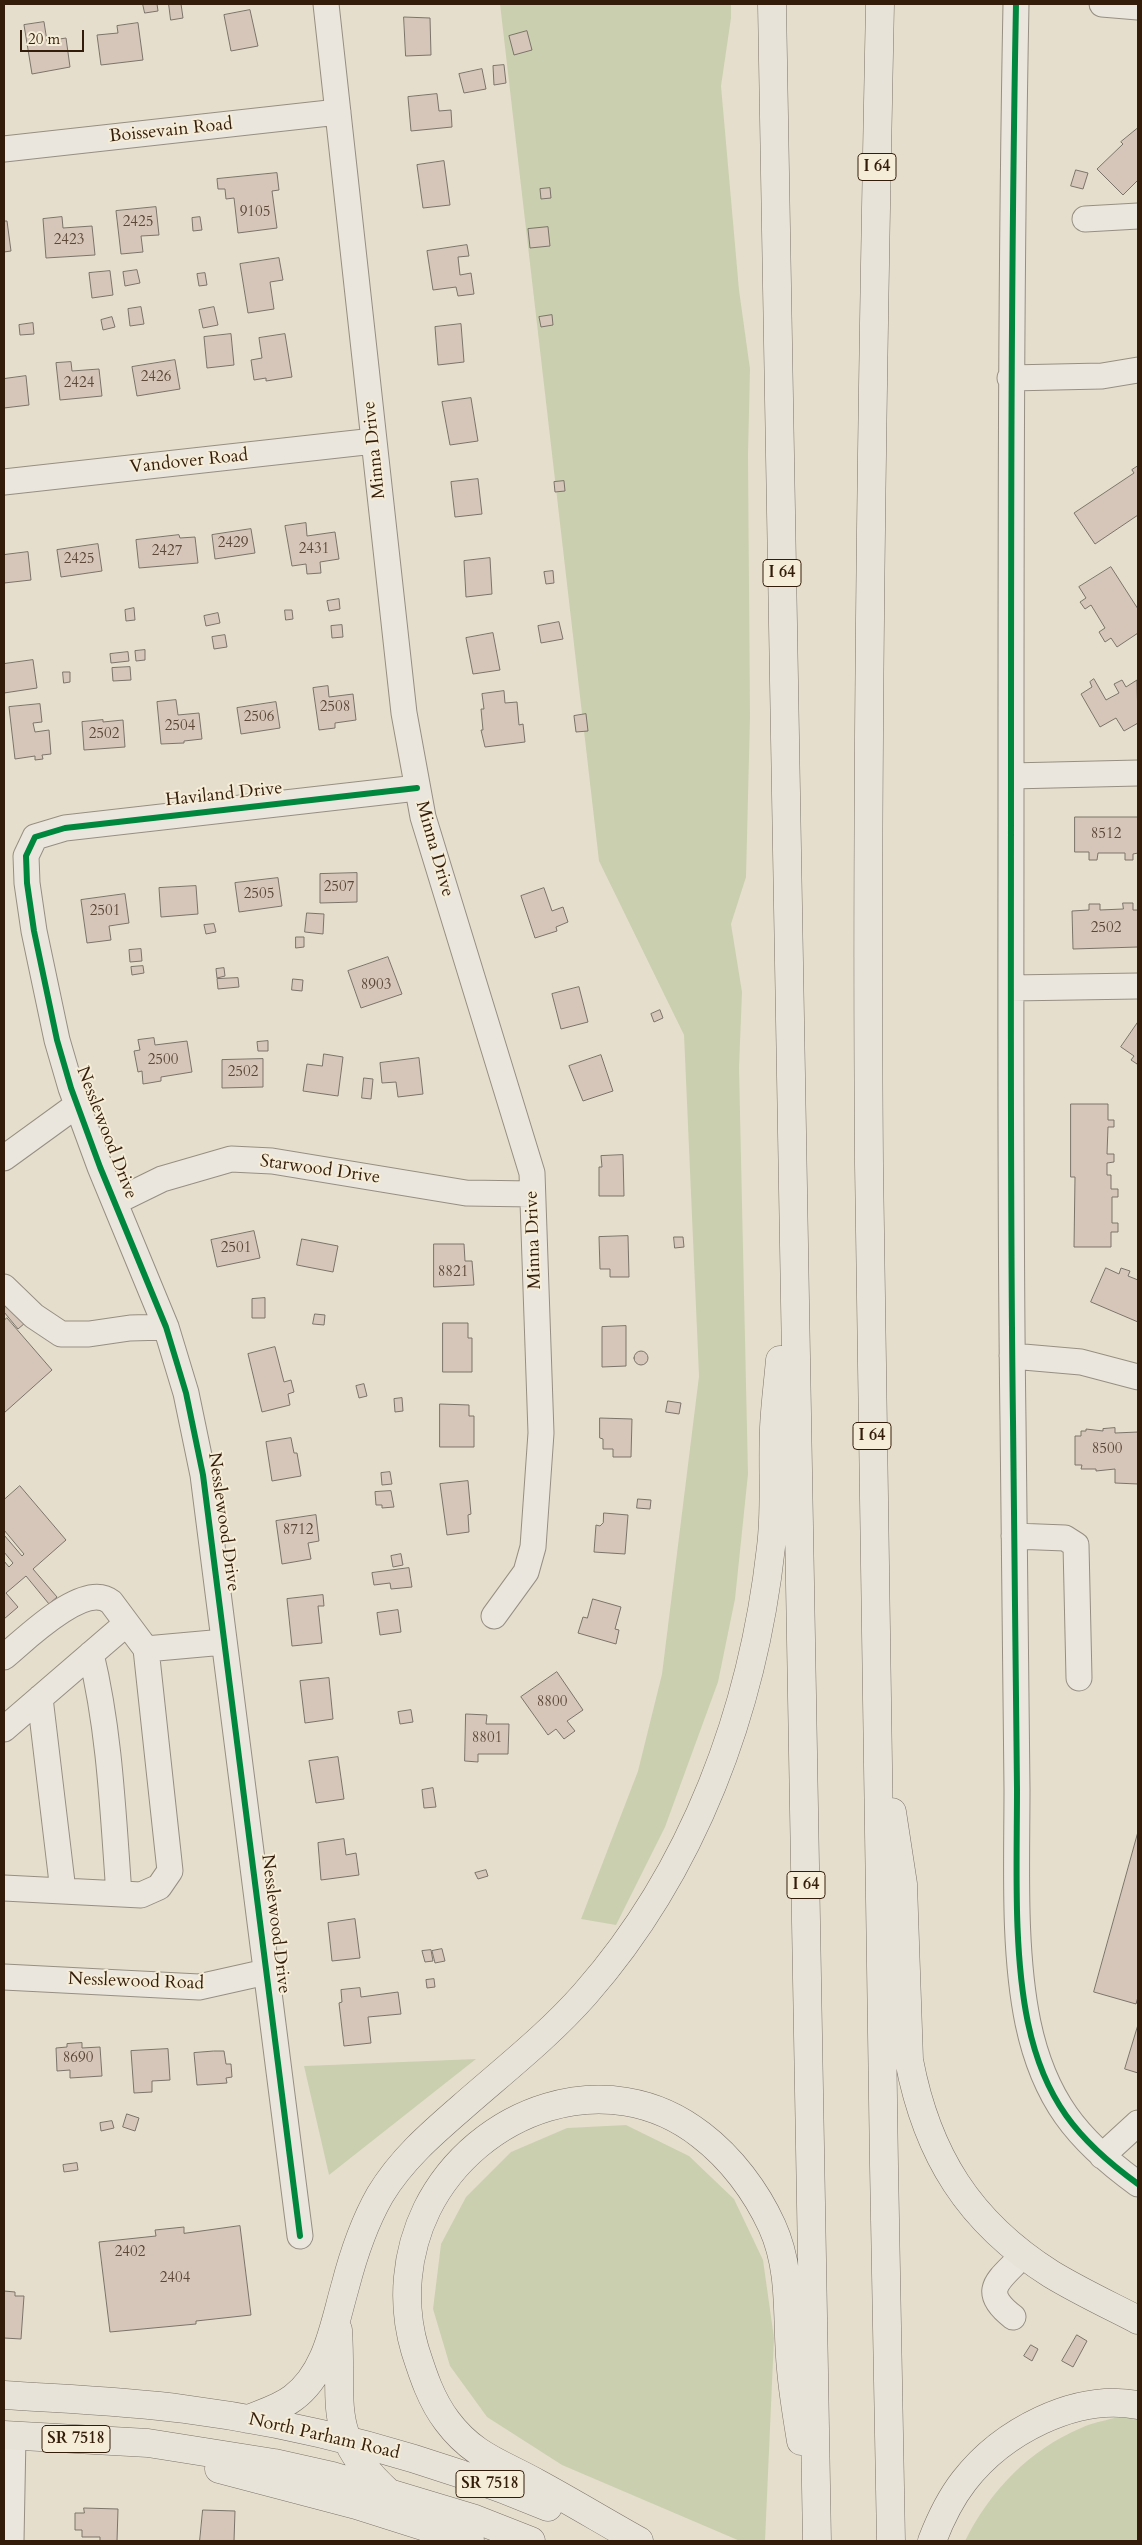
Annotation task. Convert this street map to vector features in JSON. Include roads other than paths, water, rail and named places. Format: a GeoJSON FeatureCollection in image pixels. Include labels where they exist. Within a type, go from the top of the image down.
{"type":"FeatureCollection","features":[{"type":"Feature","properties":{"kind":"highway","name":"I 64"},"geometry":{"type":"LineString","coordinates":[[772,4],[816,2541]]}},
{"type":"Feature","properties":{"kind":"highway","name":"I 64"},"geometry":{"type":"LineString","coordinates":[[880,4],[873,320],[869,832],[869,1157],[876,1696],[891,2541]]}},
{"type":"Feature","properties":{"kind":"highway"},"geometry":{"type":"LineString","coordinates":[[248,2419],[280,2406],[304,2389],[320,2366],[338,2316],[354,2257],[366,2222],[381,2194],[403,2162],[426,2138],[558,2023],[616,1958],[646,1915],[674,1869],[708,1795],[743,1695],[759,1627],[767,1578],[772,1542],[774,1429],[793,1229]]}},
{"type":"Feature","properties":{"kind":"highway"},"geometry":{"type":"LineString","coordinates":[[876,1696],[902,1884],[906,2031],[914,2088],[934,2144],[956,2184],[992,2229],[1023,2255],[1053,2275],[1138,2320]]}},
{"type":"Feature","properties":{"kind":"highway"},"geometry":{"type":"LineString","coordinates":[[639,2541],[535,2481],[496,2464],[467,2442],[446,2420],[433,2398],[410,2334],[407,2300],[413,2246],[421,2222],[443,2182],[473,2147],[500,2126],[526,2114],[556,2104],[580,2100],[616,2101],[637,2105],[661,2113],[696,2131],[726,2157],[761,2206],[781,2250],[786,2277],[791,2368],[816,2541]]}},
{"type":"Feature","properties":{"kind":"highway"},"geometry":{"type":"LineString","coordinates":[[338,2316],[340,2413],[346,2440],[362,2466],[393,2496]]}},
{"type":"Feature","properties":{"kind":"highway","name":"North Parham Road"},"geometry":{"type":"LineString","coordinates":[[4,2395],[148,2405],[248,2419],[346,2440],[448,2469],[517,2494],[630,2541]]}},
{"type":"Feature","properties":{"kind":"highway"},"geometry":{"type":"LineString","coordinates":[[932,2541],[948,2504],[964,2481],[981,2462],[1006,2440],[1045,2419],[1074,2409],[1114,2404],[1138,2405]]}},
{"type":"Feature","properties":{"kind":"highway","name":"North Parham Road"},"geometry":{"type":"LineString","coordinates":[[9,2435],[148,2443],[289,2466],[332,2476],[393,2496],[475,2519],[531,2541]]}},
{"type":"Feature","properties":{"kind":"highway"},"geometry":{"type":"LineString","coordinates":[[148,2443],[228,2473],[356,2505],[470,2541]]}},
{"type":"Feature","properties":{"kind":"street","name":"Minna Drive"},"geometry":{"type":"LineString","coordinates":[[326,4],[404,713],[417,788],[423,817],[532,1173],[541,1433],[533,1547],[526,1572],[494,1616]]}},
{"type":"Feature","properties":{"kind":"street"},"geometry":{"type":"LineString","coordinates":[[1016,4],[1010,378],[1012,1356],[1017,1854],[1022,1982],[1028,2021],[1043,2072],[1065,2116],[1081,2137],[1138,2184]]}},
{"type":"Feature","properties":{"kind":"street"},"geometry":{"type":"LineString","coordinates":[[1102,4],[1138,7]]}},
{"type":"Feature","properties":{"kind":"street","name":"Boissevain Road"},"geometry":{"type":"LineString","coordinates":[[4,149],[338,112]]}},
{"type":"Feature","properties":{"kind":"street"},"geometry":{"type":"LineString","coordinates":[[1085,219],[1138,216]]}},
{"type":"Feature","properties":{"kind":"street"},"geometry":{"type":"LineString","coordinates":[[1010,378],[1102,376],[1138,370]]}},
{"type":"Feature","properties":{"kind":"street","name":"Vandover Road"},"geometry":{"type":"LineString","coordinates":[[4,482],[374,441]]}},
{"type":"Feature","properties":{"kind":"street"},"geometry":{"type":"LineString","coordinates":[[1011,776],[1138,773]]}},
{"type":"Feature","properties":{"kind":"street","name":"Haviland Drive"},"geometry":{"type":"LineString","coordinates":[[35,837],[65,828],[417,788]]}},
{"type":"Feature","properties":{"kind":"street","name":"Nesslewood Drive"},"geometry":{"type":"LineString","coordinates":[[35,837],[26,856],[34,932],[57,1040],[77,1105],[166,1327],[186,1393],[203,1475],[300,2236]]}},
{"type":"Feature","properties":{"kind":"street"},"geometry":{"type":"LineString","coordinates":[[1011,988],[1138,986]]}},
{"type":"Feature","properties":{"kind":"street"},"geometry":{"type":"LineString","coordinates":[[4,1158],[77,1105]]}},
{"type":"Feature","properties":{"kind":"street","name":"Starwood Drive"},"geometry":{"type":"LineString","coordinates":[[115,1202],[162,1179],[231,1159],[272,1161],[466,1194],[532,1194]]}},
{"type":"Feature","properties":{"kind":"street"},"geometry":{"type":"LineString","coordinates":[[4,1286],[34,1316],[61,1334],[90,1334],[130,1328],[166,1327]]}},
{"type":"Feature","properties":{"kind":"street"},"geometry":{"type":"LineString","coordinates":[[1012,1356],[1081,1362],[1138,1376]]}},
{"type":"Feature","properties":{"kind":"street"},"geometry":{"type":"LineString","coordinates":[[1014,1536],[1065,1538],[1076,1545],[1079,1678]]}},
{"type":"Feature","properties":{"kind":"street"},"geometry":{"type":"LineString","coordinates":[[4,1657],[52,1617],[91,1595],[104,1596],[111,1602],[146,1649],[170,1872],[159,1887],[141,1895],[4,1888]]}},
{"type":"Feature","properties":{"kind":"street"},"geometry":{"type":"LineString","coordinates":[[4,1729],[126,1624]]}},
{"type":"Feature","properties":{"kind":"street"},"geometry":{"type":"LineString","coordinates":[[146,1649],[224,1642]]}},
{"type":"Feature","properties":{"kind":"street"},"geometry":{"type":"LineString","coordinates":[[91,1654],[99,1686],[111,1784],[119,1894]]}},
{"type":"Feature","properties":{"kind":"street"},"geometry":{"type":"LineString","coordinates":[[40,1698],[63,1891]]}},
{"type":"Feature","properties":{"kind":"street","name":"Nesslewood Road"},"geometry":{"type":"LineString","coordinates":[[4,1977],[199,1987],[266,1972]]}},
{"type":"Feature","properties":{"kind":"street"},"geometry":{"type":"LineString","coordinates":[[1102,2156],[1138,2123]]}},
{"type":"Feature","properties":{"kind":"street"},"geometry":{"type":"LineString","coordinates":[[1012,2317],[995,2300],[994,2292],[997,2284],[1023,2255]]}},
{"type":"Feature","properties":{"kind":"street"},"geometry":{"type":"LineString","coordinates":[[9,2435],[8,2500],[11,2541]]}}]}
